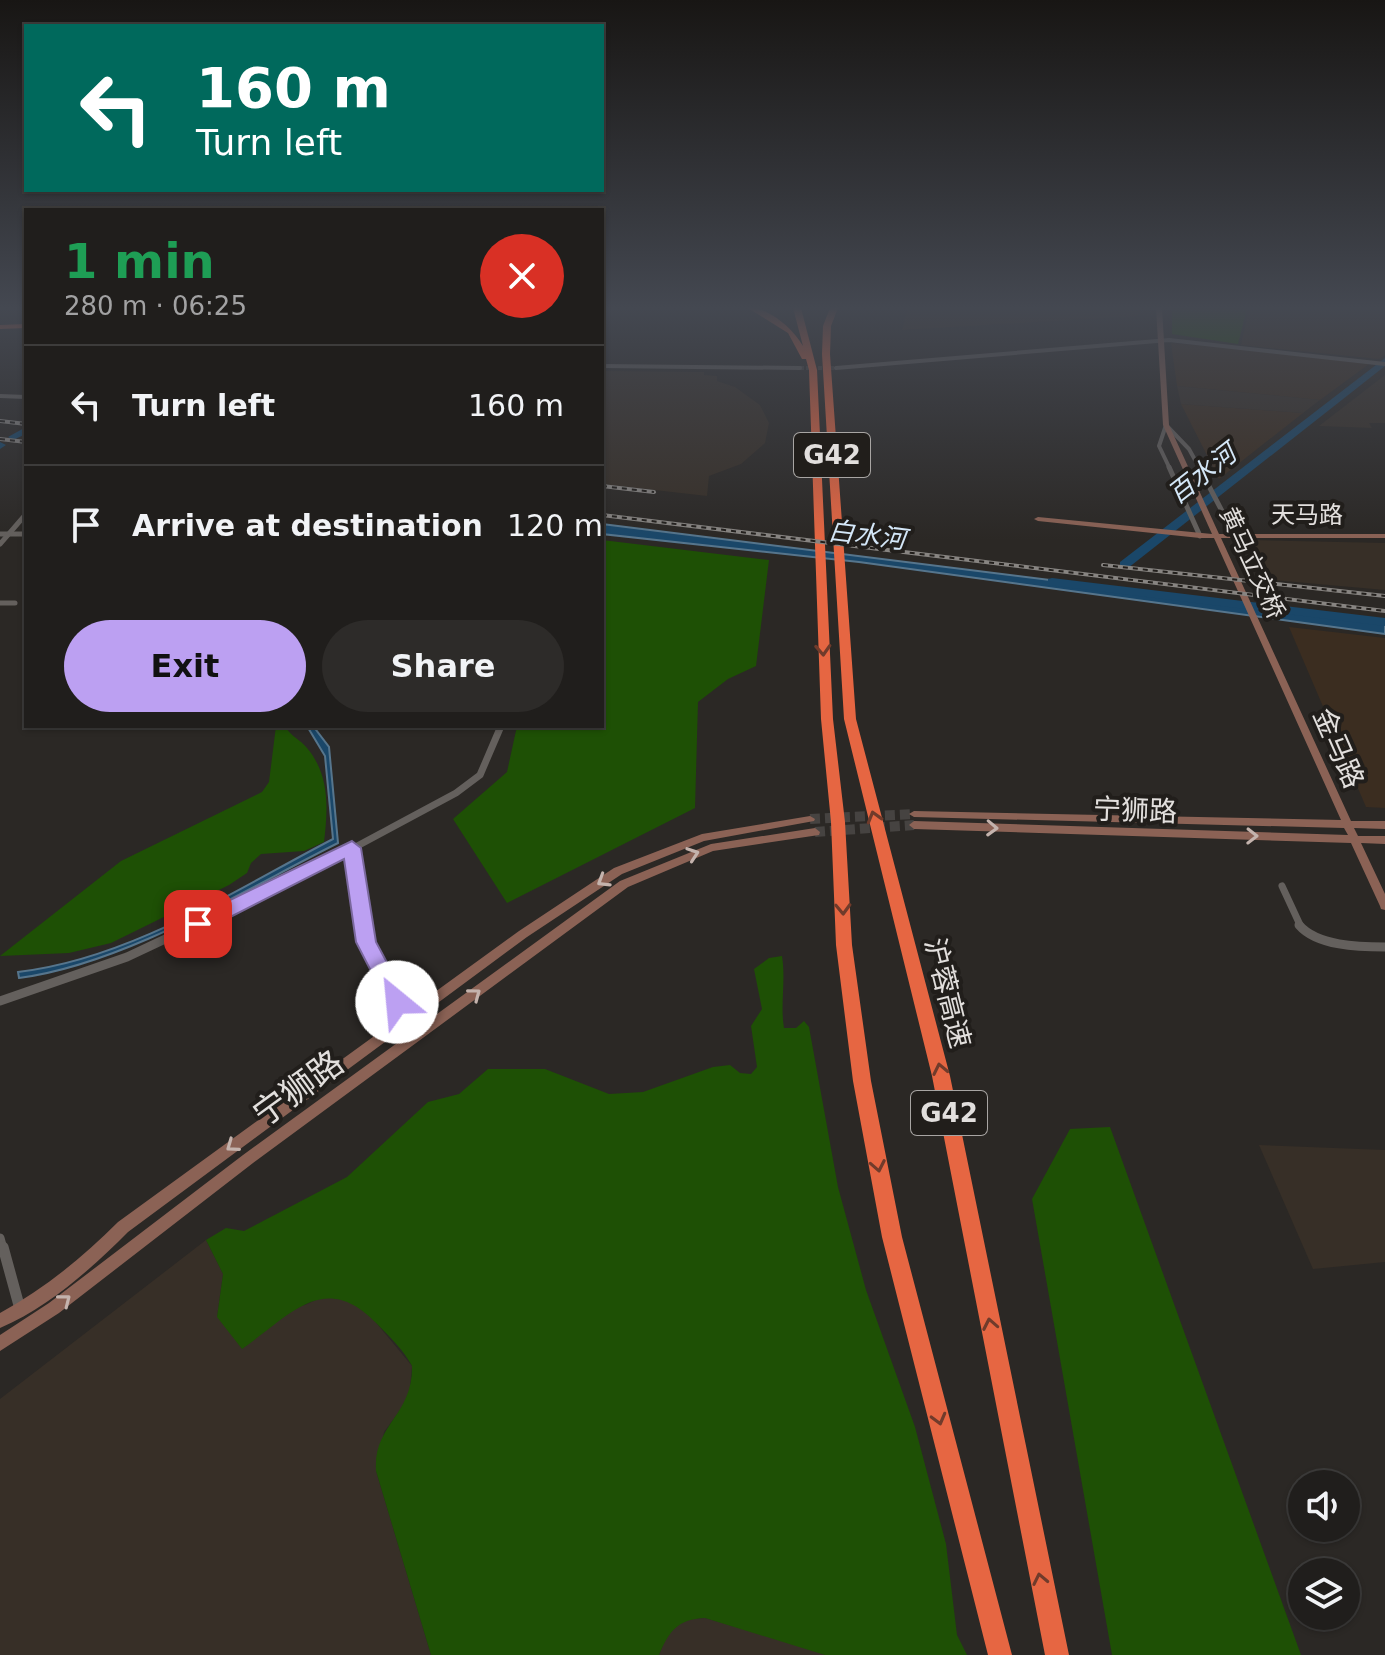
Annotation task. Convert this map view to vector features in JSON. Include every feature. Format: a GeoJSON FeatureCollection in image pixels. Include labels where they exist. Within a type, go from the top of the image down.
{"type":"FeatureCollection","features":[{"type":"Feature","properties":{"kind":"highway","name":"G42"},"geometry":{"type":"LineString","coordinates":[[811,385],[813,393]]}},
{"type":"Feature","properties":{"kind":"highway","name":"G42"},"geometry":{"type":"LineString","coordinates":[[813,385],[819,572],[841,859],[844,945],[862,1081],[892,1237],[1000,1655]]}},
{"type":"Feature","properties":{"kind":"highway","name":"沪蓉高速"},"geometry":{"type":"LineString","coordinates":[[827,388],[850,719],[938,1062],[1057,1655]]}},
{"type":"Feature","properties":{"kind":"main road"},"geometry":{"type":"LineString","coordinates":[[1163,385],[1166,425]]}},
{"type":"Feature","properties":{"kind":"main road","name":"黄马立交桥"},"geometry":{"type":"LineString","coordinates":[[1166,425],[1224,546],[1290,697]]}},
{"type":"Feature","properties":{"kind":"main road","name":"天马路"},"geometry":{"type":"LineString","coordinates":[[1038,519],[1200,536],[1385,536]]}},
{"type":"Feature","properties":{"kind":"main road","name":"金马路"},"geometry":{"type":"LineString","coordinates":[[1290,697],[1385,906]]}},
{"type":"Feature","properties":{"kind":"main road","name":"宁狮路"},"geometry":{"type":"LineString","coordinates":[[0,1321],[96,1255],[123,1227],[407,1019],[535,926],[618,871],[702,838],[810,819]]}},
{"type":"Feature","properties":{"kind":"main road","name":"宁狮路"},"geometry":{"type":"LineString","coordinates":[[1385,825],[914,819],[1385,840]]}},
{"type":"Feature","properties":{"kind":"main road","name":"宁狮路"},"geometry":{"type":"LineString","coordinates":[[0,1344],[54,1308],[248,1159],[624,884],[711,848],[815,832]]}},
{"type":"Feature","properties":{"kind":"street"},"geometry":{"type":"LineString","coordinates":[[0,396],[24,397]]}},
{"type":"Feature","properties":{"kind":"street"},"geometry":{"type":"LineString","coordinates":[[1200,536],[1159,446],[1166,425],[1189,449],[1235,536]]}},
{"type":"Feature","properties":{"kind":"street"},"geometry":{"type":"LineString","coordinates":[[0,544],[24,516]]}},
{"type":"Feature","properties":{"kind":"street"},"geometry":{"type":"LineString","coordinates":[[0,534],[24,534]]}},
{"type":"Feature","properties":{"kind":"street"},"geometry":{"type":"LineString","coordinates":[[0,603],[15,603]]}},
{"type":"Feature","properties":{"kind":"street"},"geometry":{"type":"LineString","coordinates":[[0,1001],[127,957],[352,848],[456,793],[480,775],[500,728]]}},
{"type":"Feature","properties":{"kind":"street"},"geometry":{"type":"LineString","coordinates":[[352,848],[366,942],[407,1019],[421,1033]]}},
{"type":"Feature","properties":{"kind":"street"},"geometry":{"type":"LineString","coordinates":[[1282,886],[1300,926],[1309,935],[1360,947],[1385,947]]}},
{"type":"Feature","properties":{"kind":"street"},"geometry":{"type":"LineString","coordinates":[[0,1238],[21,1309]]}},
{"type":"Feature","properties":{"kind":"shaded area"},"geometry":{"type":"Polygon","coordinates":[[[604,385],[730,385],[760,405],[769,423],[765,443],[741,464],[709,476],[707,496],[604,484],[604,385]]]}},
{"type":"Feature","properties":{"kind":"shaded area"},"geometry":{"type":"Polygon","coordinates":[[[1177,385],[1340,385],[1320,400],[1177,385]]]}},
{"type":"Feature","properties":{"kind":"shaded area"},"geometry":{"type":"Polygon","coordinates":[[[1372,385],[1385,385],[1385,423],[1369,423],[1372,428],[1319,426],[1372,385]]]}},
{"type":"Feature","properties":{"kind":"shaded area"},"geometry":{"type":"Polygon","coordinates":[[[1177,386],[1320,400],[1303,413],[1181,404],[1177,386]]]}},
{"type":"Feature","properties":{"kind":"shaded area"},"geometry":{"type":"Polygon","coordinates":[[[1181,404],[1303,413],[1219,479],[1181,404]]]}},
{"type":"Feature","properties":{"kind":"shaded area"},"geometry":{"type":"Polygon","coordinates":[[[1251,540],[1385,543],[1385,590],[1273,580],[1251,540]]]}},
{"type":"Feature","properties":{"kind":"shaded area"},"geometry":{"type":"Polygon","coordinates":[[[1289,627],[1385,638],[1385,808],[1366,807],[1289,627]]]}},
{"type":"Feature","properties":{"kind":"shaded area"},"geometry":{"type":"Polygon","coordinates":[[[1259,1145],[1385,1150],[1385,1262],[1313,1269],[1259,1145]]]}},
{"type":"Feature","properties":{"kind":"shaded area"},"geometry":{"type":"Polygon","coordinates":[[[206,1240],[223,1274],[217,1317],[305,1305],[325,1296],[345,1298],[368,1313],[412,1366],[409,1398],[384,1432],[376,1471],[431,1655],[0,1655],[0,1399],[206,1240]]]}},
{"type":"Feature","properties":{"kind":"shaded area"},"geometry":{"type":"Polygon","coordinates":[[[705,1618],[825,1655],[659,1655],[668,1632],[687,1619],[705,1618]]]}},
{"type":"Feature","properties":{"kind":"green space"},"geometry":{"type":"Polygon","coordinates":[[[604,540],[769,560],[756,666],[728,679],[698,702],[695,808],[507,903],[453,819],[507,772],[517,728],[604,728],[604,540]]]}},
{"type":"Feature","properties":{"kind":"green space"},"geometry":{"type":"Polygon","coordinates":[[[276,728],[286,728],[314,758],[324,781],[324,842],[304,851],[261,854],[251,863],[247,873],[229,885],[111,943],[69,953],[0,956],[121,861],[262,792],[269,782],[276,728]]]}},
{"type":"Feature","properties":{"kind":"green space"},"geometry":{"type":"Polygon","coordinates":[[[782,956],[784,1028],[796,1028],[804,1021],[809,1027],[838,1187],[866,1290],[915,1427],[946,1544],[957,1635],[967,1655],[825,1655],[705,1618],[688,1621],[676,1628],[659,1655],[431,1655],[376,1471],[380,1442],[406,1397],[412,1366],[380,1327],[361,1310],[343,1300],[310,1302],[242,1349],[217,1317],[223,1274],[206,1240],[226,1228],[244,1231],[347,1177],[428,1102],[459,1094],[488,1069],[545,1069],[609,1094],[643,1092],[713,1067],[730,1065],[740,1073],[751,1074],[757,1067],[751,1026],[762,1009],[754,969],[769,958],[782,956]]]}},
{"type":"Feature","properties":{"kind":"green space"},"geometry":{"type":"Polygon","coordinates":[[[1110,1127],[1288,1619],[1288,1630],[1292,1630],[1301,1655],[1112,1655],[1032,1199],[1070,1129],[1110,1127]]]}},
{"type":"Feature","properties":{"kind":"water","name":"白水河"},"geometry":{"type":"Polygon","coordinates":[[[604,524],[1385,622],[1385,634],[859,562],[604,534],[604,524]]]}},
{"type":"Feature","properties":{"kind":"water"},"geometry":{"type":"Polygon","coordinates":[[[308,728],[315,728],[329,747],[338,843],[141,942],[100,958],[19,978],[18,972],[60,965],[141,938],[220,900],[333,839],[325,756],[308,728]]]}},
{"type":"Feature","properties":{"kind":"waterway","name":"百水河"},"geometry":{"type":"LineString","coordinates":[[1124,565],[1354,385]]}},
{"type":"Feature","properties":{"kind":"waterway"},"geometry":{"type":"LineString","coordinates":[[13,437],[24,431]]}},
{"type":"Feature","properties":{"kind":"waterway"},"geometry":{"type":"LineString","coordinates":[[1052,582],[1385,622]]}},
{"type":"Feature","properties":{"kind":"tunnel"},"geometry":{"type":"LineString","coordinates":[[810,819],[914,814]]}},
{"type":"Feature","properties":{"kind":"tunnel"},"geometry":{"type":"LineString","coordinates":[[815,832],[914,825]]}},
{"type":"Feature","properties":{"kind":"railway"},"geometry":{"type":"LineString","coordinates":[[0,421],[24,424]]}},
{"type":"Feature","properties":{"kind":"railway"},"geometry":{"type":"LineString","coordinates":[[0,439],[24,442]]}},
{"type":"Feature","properties":{"kind":"railway"},"geometry":{"type":"LineString","coordinates":[[604,486],[654,492]]}},
{"type":"Feature","properties":{"kind":"railway"},"geometry":{"type":"LineString","coordinates":[[604,515],[1385,611]]}},
{"type":"Feature","properties":{"kind":"railway"},"geometry":{"type":"LineString","coordinates":[[1103,565],[1385,596]]}},
{"type":"Feature","properties":{"kind":"route"},"geometry":{"type":"LineString","coordinates":[[198,924],[352,848],[366,942],[397,1002]]}}]}
